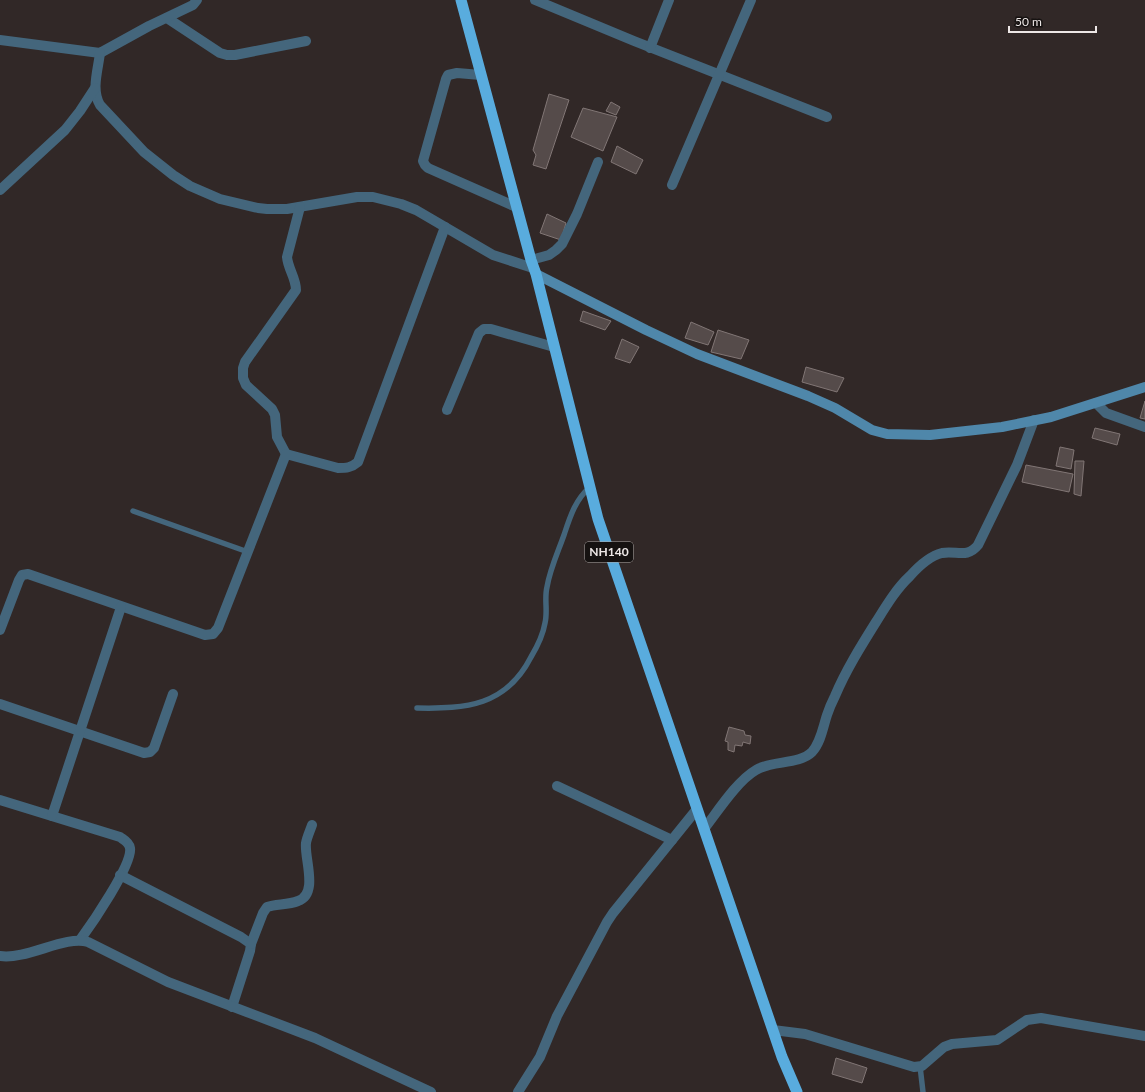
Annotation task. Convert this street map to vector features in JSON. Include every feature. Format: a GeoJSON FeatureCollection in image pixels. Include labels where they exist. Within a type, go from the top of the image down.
{"type":"FeatureCollection","features":[{"type":"Feature","properties":{"kind":"highway","name":"NH140"},"geometry":{"type":"LineString","coordinates":[[462,0],[598,519],[782,1057],[797,1092]]}},
{"type":"Feature","properties":{"kind":"main road"},"geometry":{"type":"LineString","coordinates":[[533,267],[646,330],[697,354],[808,396],[835,408],[862,425],[878,432],[900,435],[930,435],[1002,427],[1051,417],[1145,387]]}},
{"type":"Feature","properties":{"kind":"street"},"geometry":{"type":"LineString","coordinates":[[0,40],[100,53],[194,5],[197,0]]}},
{"type":"Feature","properties":{"kind":"street"},"geometry":{"type":"LineString","coordinates":[[535,0],[650,48],[827,117]]}},
{"type":"Feature","properties":{"kind":"street"},"geometry":{"type":"LineString","coordinates":[[650,48],[669,0]]}},
{"type":"Feature","properties":{"kind":"street"},"geometry":{"type":"LineString","coordinates":[[672,185],[751,0]]}},
{"type":"Feature","properties":{"kind":"street"},"geometry":{"type":"LineString","coordinates":[[167,18],[220,53],[227,55],[235,55],[306,41]]}},
{"type":"Feature","properties":{"kind":"street"},"geometry":{"type":"LineString","coordinates":[[100,53],[95,88],[96,99],[139,146],[168,171],[190,186],[220,199],[258,208],[287,209],[357,197],[373,197],[401,204],[416,210],[493,255],[533,267],[562,244],[577,214],[598,162]]}},
{"type":"Feature","properties":{"kind":"street"},"geometry":{"type":"LineString","coordinates":[[481,75],[452,73],[448,75],[423,161],[428,168],[516,207]]}},
{"type":"Feature","properties":{"kind":"street"},"geometry":{"type":"LineString","coordinates":[[0,190],[65,130],[80,112],[95,88]]}},
{"type":"Feature","properties":{"kind":"street"},"geometry":{"type":"LineString","coordinates":[[300,207],[287,257],[288,265],[296,282],[296,290],[245,362],[243,368],[243,378],[246,385],[272,409],[275,415],[277,437],[286,454],[338,468],[353,466],[358,462],[445,227]]}},
{"type":"Feature","properties":{"kind":"street"},"geometry":{"type":"LineString","coordinates":[[447,410],[480,332],[484,329],[491,329],[554,347]]}},
{"type":"Feature","properties":{"kind":"street"},"geometry":{"type":"LineString","coordinates":[[1096,403],[1104,411],[1111,415],[1145,427]]}},
{"type":"Feature","properties":{"kind":"street"},"geometry":{"type":"LineString","coordinates":[[704,829],[731,794],[755,770],[773,763],[808,756],[813,751],[821,735],[827,714],[841,681],[891,599],[909,577],[935,555],[946,553],[969,553],[978,545],[1017,465],[1034,420]]}},
{"type":"Feature","properties":{"kind":"street"},"geometry":{"type":"LineString","coordinates":[[0,630],[19,580],[22,576],[28,574],[205,635],[213,634],[218,628],[286,454]]}},
{"type":"Feature","properties":{"kind":"street"},"geometry":{"type":"LineString","coordinates":[[52,816],[121,607]]}},
{"type":"Feature","properties":{"kind":"street"},"geometry":{"type":"LineString","coordinates":[[0,704],[144,753],[150,752],[154,748],[173,694]]}},
{"type":"Feature","properties":{"kind":"street"},"geometry":{"type":"LineString","coordinates":[[557,786],[672,840]]}},
{"type":"Feature","properties":{"kind":"street"},"geometry":{"type":"LineString","coordinates":[[0,800],[120,837],[129,844],[131,849],[129,856],[120,875],[99,912],[80,940]]}},
{"type":"Feature","properties":{"kind":"street"},"geometry":{"type":"LineString","coordinates":[[518,1092],[540,1057],[556,1016],[600,934],[613,913],[697,809]]}},
{"type":"Feature","properties":{"kind":"street"},"geometry":{"type":"LineString","coordinates":[[232,1007],[251,944],[263,912],[267,907],[298,901],[304,898],[308,890],[309,871],[306,843],[312,825]]}},
{"type":"Feature","properties":{"kind":"street"},"geometry":{"type":"LineString","coordinates":[[120,875],[241,937],[251,944]]}},
{"type":"Feature","properties":{"kind":"street"},"geometry":{"type":"LineString","coordinates":[[0,956],[9,957],[80,940],[98,947],[168,982],[315,1038],[431,1092]]}},
{"type":"Feature","properties":{"kind":"street"},"geometry":{"type":"LineString","coordinates":[[773,1030],[805,1034],[914,1067],[920,1066],[944,1047],[952,1044],[997,1040],[1028,1020],[1032,1019],[1041,1018],[1145,1036]]}},
{"type":"Feature","properties":{"kind":"lane"},"geometry":{"type":"LineString","coordinates":[[417,708],[445,709],[469,706],[490,699],[517,679],[528,664],[538,645],[545,624],[547,610],[547,587],[572,512],[584,492],[590,487]]}},
{"type":"Feature","properties":{"kind":"lane"},"geometry":{"type":"LineString","coordinates":[[133,511],[248,552]]}},
{"type":"Feature","properties":{"kind":"lane"},"geometry":{"type":"LineString","coordinates":[[920,1066],[923,1092]]}},
{"type":"Feature","properties":{"kind":"building"},"geometry":{"type":"Polygon","coordinates":[[[549,94],[569,100],[546,169],[533,165],[536,155],[533,150],[549,94]]]}},
{"type":"Feature","properties":{"kind":"building"},"geometry":{"type":"Polygon","coordinates":[[[611,102],[620,107],[616,115],[606,111],[611,102]]]}},
{"type":"Feature","properties":{"kind":"building"},"geometry":{"type":"Polygon","coordinates":[[[583,108],[617,117],[603,151],[571,137],[583,108]]]}},
{"type":"Feature","properties":{"kind":"building"},"geometry":{"type":"Polygon","coordinates":[[[617,146],[643,160],[636,174],[611,162],[617,146]]]}},
{"type":"Feature","properties":{"kind":"building"},"geometry":{"type":"Polygon","coordinates":[[[547,214],[566,223],[561,240],[540,233],[547,214]]]}},
{"type":"Feature","properties":{"kind":"building"},"geometry":{"type":"Polygon","coordinates":[[[583,311],[611,321],[605,330],[580,321],[583,311]]]}},
{"type":"Feature","properties":{"kind":"building"},"geometry":{"type":"Polygon","coordinates":[[[691,322],[714,332],[708,345],[685,338],[691,322]]]}},
{"type":"Feature","properties":{"kind":"building"},"geometry":{"type":"Polygon","coordinates":[[[718,330],[749,340],[741,359],[711,352],[718,330]]]}},
{"type":"Feature","properties":{"kind":"building"},"geometry":{"type":"Polygon","coordinates":[[[622,339],[639,347],[630,363],[615,358],[622,339]]]}},
{"type":"Feature","properties":{"kind":"building"},"geometry":{"type":"Polygon","coordinates":[[[806,367],[844,378],[837,392],[802,382],[806,367]]]}},
{"type":"Feature","properties":{"kind":"building"},"geometry":{"type":"Polygon","coordinates":[[[1145,401],[1145,419],[1140,418],[1145,401]]]}},
{"type":"Feature","properties":{"kind":"building"},"geometry":{"type":"Polygon","coordinates":[[[1095,428],[1120,434],[1117,445],[1092,438],[1095,428]]]}},
{"type":"Feature","properties":{"kind":"building"},"geometry":{"type":"Polygon","coordinates":[[[1060,447],[1074,450],[1071,469],[1056,466],[1060,447]]]}},
{"type":"Feature","properties":{"kind":"building"},"geometry":{"type":"Polygon","coordinates":[[[1075,461],[1084,461],[1081,496],[1074,494],[1075,461]]]}},
{"type":"Feature","properties":{"kind":"building"},"geometry":{"type":"Polygon","coordinates":[[[1026,465],[1073,474],[1069,492],[1022,482],[1026,465]]]}},
{"type":"Feature","properties":{"kind":"building"},"geometry":{"type":"Polygon","coordinates":[[[729,727],[744,731],[745,735],[751,736],[750,744],[743,742],[742,746],[735,745],[734,752],[728,750],[728,742],[725,741],[729,727]]]}},
{"type":"Feature","properties":{"kind":"building"},"geometry":{"type":"Polygon","coordinates":[[[836,1058],[867,1068],[862,1083],[832,1074],[836,1058]]]}}]}
